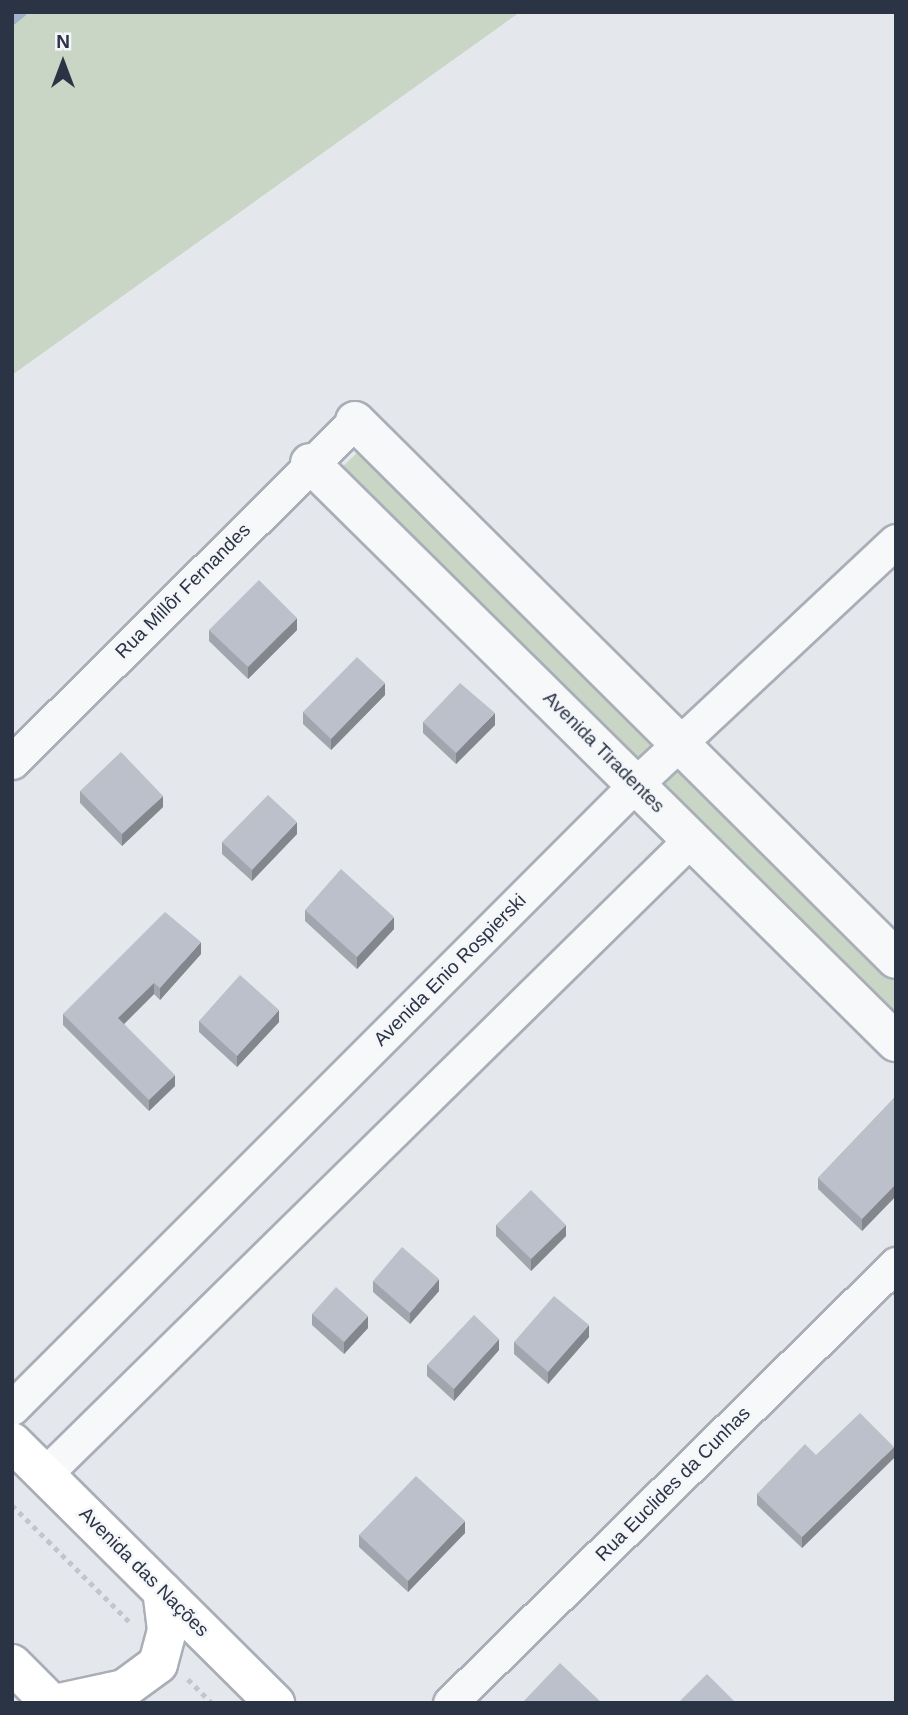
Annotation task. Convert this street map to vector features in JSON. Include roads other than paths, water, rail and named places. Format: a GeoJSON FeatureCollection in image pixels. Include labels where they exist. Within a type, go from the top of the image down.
{"type":"FeatureCollection","features":[{"type":"Feature","properties":{"kind":"main road","name":"Avenida das Nações"},"geometry":{"type":"LineString","coordinates":[[12,1442],[275,1703]]}},
{"type":"Feature","properties":{"kind":"main road"},"geometry":{"type":"LineString","coordinates":[[59,1703],[124,1689],[142,1680],[161,1654],[167,1630],[162,1591]]}},
{"type":"Feature","properties":{"kind":"main road"},"geometry":{"type":"LineString","coordinates":[[12,1664],[51,1703]]}},
{"type":"Feature","properties":{"kind":"street","name":"Rua Millôr Fernandes"},"geometry":{"type":"LineString","coordinates":[[12,762],[355,421]]}},
{"type":"Feature","properties":{"kind":"street"},"geometry":{"type":"LineString","coordinates":[[355,421],[896,960]]}},
{"type":"Feature","properties":{"kind":"street","name":"Avenida Tiradentes"},"geometry":{"type":"LineString","coordinates":[[310,463],[637,783],[896,1042]]}},
{"type":"Feature","properties":{"kind":"street","name":"Avenida Enio Rospierski"},"geometry":{"type":"LineString","coordinates":[[12,1408],[637,783],[896,541]]}},
{"type":"Feature","properties":{"kind":"street"},"geometry":{"type":"LineString","coordinates":[[45,1474],[692,838]]}},
{"type":"Feature","properties":{"kind":"street","name":"Rua Euclides da Cunhas"},"geometry":{"type":"LineString","coordinates":[[450,1703],[896,1264]]}},
{"type":"Feature","properties":{"kind":"waterway"},"geometry":{"type":"LineString","coordinates":[[12,20],[22,12]]}}]}
